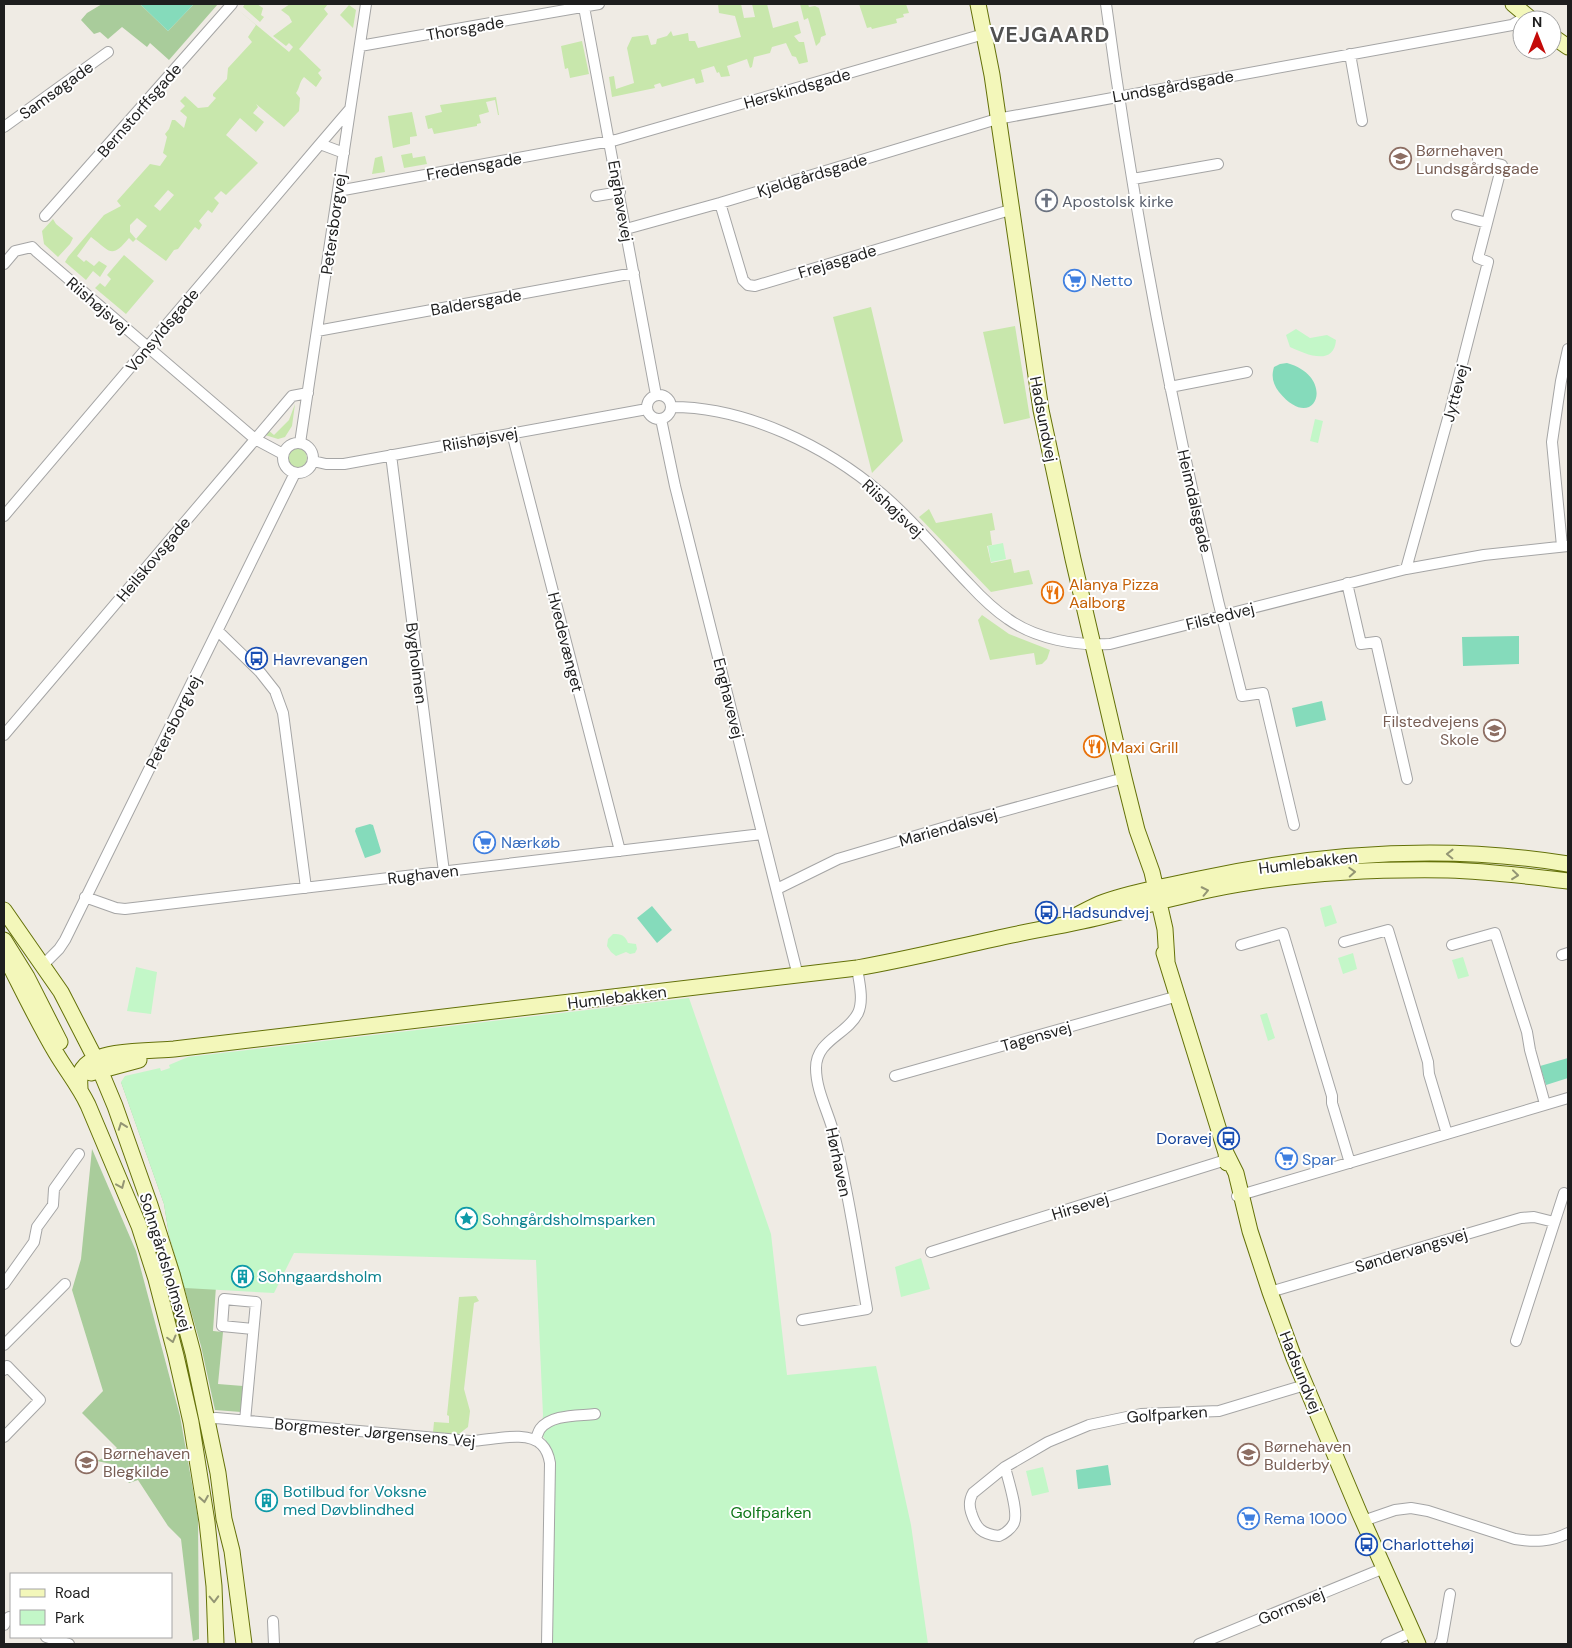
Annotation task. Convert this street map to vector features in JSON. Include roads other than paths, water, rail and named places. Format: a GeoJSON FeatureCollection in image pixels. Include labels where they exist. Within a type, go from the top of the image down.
{"type":"FeatureCollection","features":[{"type":"Feature","properties":{"kind":"street","name":"Bernstorffsgade"},"geometry":{"type":"LineString","coordinates":[[45,216],[232,4]]}},
{"type":"Feature","properties":{"kind":"street","name":"Petersborgvej"},"geometry":{"type":"LineString","coordinates":[[300,443],[366,4]]}},
{"type":"Feature","properties":{"kind":"street","name":"Thorsgade"},"geometry":{"type":"LineString","coordinates":[[360,46],[599,4]]}},
{"type":"Feature","properties":{"kind":"street","name":"Hadsundvej"},"geometry":{"type":"LineString","coordinates":[[978,4],[992,74],[1010,210],[1041,410],[1092,645],[1137,830],[1147,855],[1152,896],[1165,929],[1167,961],[1227,1157],[1236,1173],[1241,1199],[1270,1292],[1305,1385],[1415,1638]]}},
{"type":"Feature","properties":{"kind":"street","name":"Heimdalsgade"},"geometry":{"type":"LineString","coordinates":[[1106,4],[1118,96],[1170,387],[1221,616],[1242,696],[1263,693],[1294,825]]}},
{"type":"Feature","properties":{"kind":"street","name":"Enghavevej"},"geometry":{"type":"LineString","coordinates":[[584,6],[620,192],[656,395]]}},
{"type":"Feature","properties":{"kind":"street","name":"Lundsgårdsgade"},"geometry":{"type":"LineString","coordinates":[[997,119],[1512,25]]}},
{"type":"Feature","properties":{"kind":"street","name":"Herskindsgade"},"geometry":{"type":"LineString","coordinates":[[610,141],[984,34]]}},
{"type":"Feature","properties":{"kind":"street","name":"Samsøgade"},"geometry":{"type":"LineString","coordinates":[[4,128],[108,52]]}},
{"type":"Feature","properties":{"kind":"street"},"geometry":{"type":"LineString","coordinates":[[1350,54],[1362,121]]}},
{"type":"Feature","properties":{"kind":"street","name":"Vonsyldsgade"},"geometry":{"type":"LineString","coordinates":[[4,516],[350,108]]}},
{"type":"Feature","properties":{"kind":"street","name":"Kjeldgårdsgade"},"geometry":{"type":"LineString","coordinates":[[626,229],[720,203],[997,119]]}},
{"type":"Feature","properties":{"kind":"street","name":"Fredensgade"},"geometry":{"type":"LineString","coordinates":[[338,191],[610,141]]}},
{"type":"Feature","properties":{"kind":"street"},"geometry":{"type":"LineString","coordinates":[[320,144],[344,153]]}},
{"type":"Feature","properties":{"kind":"street","name":"Jyttevej"},"geometry":{"type":"LineString","coordinates":[[1406,569],[1488,262],[1478,258],[1502,165],[1478,159]]}},
{"type":"Feature","properties":{"kind":"street"},"geometry":{"type":"LineString","coordinates":[[1132,179],[1218,164]]}},
{"type":"Feature","properties":{"kind":"street"},"geometry":{"type":"LineString","coordinates":[[596,196],[620,192]]}},
{"type":"Feature","properties":{"kind":"street","name":"Frejasgade"},"geometry":{"type":"LineString","coordinates":[[720,203],[743,280],[748,285],[755,286],[1010,210]]}},
{"type":"Feature","properties":{"kind":"street"},"geometry":{"type":"LineString","coordinates":[[1457,215],[1487,223]]}},
{"type":"Feature","properties":{"kind":"street","name":"Riishøjsvej"},"geometry":{"type":"LineString","coordinates":[[4,264],[15,251],[32,247],[255,439],[283,454]]}},
{"type":"Feature","properties":{"kind":"street","name":"Baldersgade"},"geometry":{"type":"LineString","coordinates":[[317,331],[634,273]]}},
{"type":"Feature","properties":{"kind":"street"},"geometry":{"type":"LineString","coordinates":[[1565,546],[1552,442],[1568,349]]}},
{"type":"Feature","properties":{"kind":"street"},"geometry":{"type":"LineString","coordinates":[[1170,387],[1247,372]]}},
{"type":"Feature","properties":{"kind":"street","name":"Heilskovsgade"},"geometry":{"type":"LineString","coordinates":[[4,735],[292,396],[308,393]]}},
{"type":"Feature","properties":{"kind":"street"},"geometry":{"type":"LineString","coordinates":[[656,395],[666,396],[671,402],[672,407],[668,416],[662,419],[654,418],[647,410],[648,401],[656,395]]}},
{"type":"Feature","properties":{"kind":"street","name":"Riishøjsvej"},"geometry":{"type":"LineString","coordinates":[[672,407],[704,409],[740,417],[806,443],[829,456],[883,494],[986,603],[1009,620],[1028,630],[1059,640],[1092,645]]}},
{"type":"Feature","properties":{"kind":"street","name":"Riishøjsvej"},"geometry":{"type":"LineString","coordinates":[[313,461],[326,464],[344,464],[647,410]]}},
{"type":"Feature","properties":{"kind":"street","name":"Enghavevej"},"geometry":{"type":"LineString","coordinates":[[662,419],[675,486],[798,976]]}},
{"type":"Feature","properties":{"kind":"street","name":"Hvedevænget"},"geometry":{"type":"LineString","coordinates":[[512,433],[620,851]]}},
{"type":"Feature","properties":{"kind":"street"},"geometry":{"type":"LineString","coordinates":[[300,443],[305,445],[311,452],[313,461],[305,472],[295,473],[283,464],[283,454],[292,444],[300,443]]}},
{"type":"Feature","properties":{"kind":"street","name":"Bygholmen"},"geometry":{"type":"LineString","coordinates":[[391,455],[444,872]]}},
{"type":"Feature","properties":{"kind":"street","name":"Petersborgvej"},"geometry":{"type":"LineString","coordinates":[[43,965],[65,940],[295,473]]}},
{"type":"Feature","properties":{"kind":"street","name":"Filstedvej"},"geometry":{"type":"LineString","coordinates":[[1092,645],[1110,644],[1406,569],[1484,555],[1565,546]]}},
{"type":"Feature","properties":{"kind":"street"},"geometry":{"type":"LineString","coordinates":[[1347,583],[1361,644],[1376,642],[1407,779]]}},
{"type":"Feature","properties":{"kind":"street"},"geometry":{"type":"LineString","coordinates":[[218,631],[260,672],[275,691],[283,713],[306,888]]}},
{"type":"Feature","properties":{"kind":"street","name":"Mariendalsvej"},"geometry":{"type":"LineString","coordinates":[[777,889],[838,859],[949,826],[1124,778]]}},
{"type":"Feature","properties":{"kind":"street","name":"Rughaven"},"geometry":{"type":"LineString","coordinates":[[85,897],[116,908],[125,909],[762,834]]}},
{"type":"Feature","properties":{"kind":"street","name":"Humlebakken"},"geometry":{"type":"LineString","coordinates":[[98,1064],[116,1054],[174,1049],[857,968],[1106,916],[1152,896],[1246,870],[1340,856],[1412,853],[1455,854],[1514,857],[1568,864]]}},
{"type":"Feature","properties":{"kind":"street","name":"Humlebakken"},"geometry":{"type":"LineString","coordinates":[[1152,896],[1335,873],[1393,870],[1449,870],[1568,881]]}},
{"type":"Feature","properties":{"kind":"street","name":"Sohngårdsholmsvej"},"geometry":{"type":"LineString","coordinates":[[4,910],[61,992],[98,1064],[150,1205],[172,1274],[193,1353],[218,1473],[224,1519],[232,1551],[244,1644]]}},
{"type":"Feature","properties":{"kind":"street"},"geometry":{"type":"LineString","coordinates":[[1344,942],[1388,930],[1428,1062],[1429,1074],[1447,1134]]}},
{"type":"Feature","properties":{"kind":"street"},"geometry":{"type":"LineString","coordinates":[[1452,945],[1495,932],[1527,1032],[1545,1104]]}},
{"type":"Feature","properties":{"kind":"street"},"geometry":{"type":"LineString","coordinates":[[1241,945],[1283,933],[1350,1163]]}},
{"type":"Feature","properties":{"kind":"street"},"geometry":{"type":"LineString","coordinates":[[4,940],[27,978],[71,1063],[80,1072]]}},
{"type":"Feature","properties":{"kind":"street","name":"Sohngårdsholmsvej"},"geometry":{"type":"LineString","coordinates":[[4,954],[40,1026],[80,1090],[139,1226],[156,1279],[191,1422],[207,1522],[214,1586],[216,1644]]}},
{"type":"Feature","properties":{"kind":"street","name":"Hørhaven"},"geometry":{"type":"LineString","coordinates":[[802,1320],[867,1309],[842,1168],[835,1135],[819,1087],[816,1067],[819,1052],[849,1025],[858,1012],[860,999],[857,968]]}},
{"type":"Feature","properties":{"kind":"street","name":"Tagensvej"},"geometry":{"type":"LineString","coordinates":[[895,1076],[1178,996]]}},
{"type":"Feature","properties":{"kind":"street"},"geometry":{"type":"LineString","coordinates":[[80,1090],[80,1072],[84,1066],[98,1064]]}},
{"type":"Feature","properties":{"kind":"street"},"geometry":{"type":"LineString","coordinates":[[1241,1199],[1350,1163],[1568,1098]]}},
{"type":"Feature","properties":{"kind":"street"},"geometry":{"type":"LineString","coordinates":[[4,1284],[34,1242],[37,1227],[53,1204],[54,1189],[79,1154]]}},
{"type":"Feature","properties":{"kind":"street","name":"Hirsevej"},"geometry":{"type":"LineString","coordinates":[[931,1252],[1227,1157]]}},
{"type":"Feature","properties":{"kind":"street"},"geometry":{"type":"LineString","coordinates":[[1516,1342],[1564,1192]]}},
{"type":"Feature","properties":{"kind":"street","name":"Søndervangsvej"},"geometry":{"type":"LineString","coordinates":[[1270,1292],[1521,1218],[1534,1217],[1554,1222]]}},
{"type":"Feature","properties":{"kind":"street"},"geometry":{"type":"LineString","coordinates":[[4,1345],[65,1284]]}},
{"type":"Feature","properties":{"kind":"street"},"geometry":{"type":"LineString","coordinates":[[245,1421],[253,1329]]}},
{"type":"Feature","properties":{"kind":"street"},"geometry":{"type":"LineString","coordinates":[[4,1437],[40,1400],[5,1366]]}},
{"type":"Feature","properties":{"kind":"street","name":"Golfparken"},"geometry":{"type":"LineString","coordinates":[[1005,1467],[1016,1515],[1013,1524],[1004,1534],[998,1536],[979,1529],[975,1525],[969,1505],[970,1498],[973,1493],[1005,1467],[1048,1442],[1088,1425],[1141,1414],[1219,1411],[1305,1385]]}},
{"type":"Feature","properties":{"kind":"street"},"geometry":{"type":"LineString","coordinates":[[547,1644],[550,1463],[543,1445],[535,1440],[541,1428],[548,1422],[559,1418],[595,1414]]}},
{"type":"Feature","properties":{"kind":"street","name":"Borgmester Jørgensens Vej"},"geometry":{"type":"LineString","coordinates":[[207,1419],[216,1418],[470,1441],[516,1437],[535,1440]]}},
{"type":"Feature","properties":{"kind":"street"},"geometry":{"type":"LineString","coordinates":[[1363,1521],[1395,1510],[1411,1508],[1428,1511],[1515,1540],[1529,1542],[1546,1541],[1568,1533]]}},
{"type":"Feature","properties":{"kind":"street","name":"Gormsvej"},"geometry":{"type":"LineString","coordinates":[[1199,1644],[1384,1568]]}},
{"type":"Feature","properties":{"kind":"street"},"geometry":{"type":"LineString","coordinates":[[1440,1644],[1450,1594]]}},
{"type":"Feature","properties":{"kind":"street"},"geometry":{"type":"LineString","coordinates":[[274,1621],[274,1644]]}},
{"type":"Feature","properties":{"kind":"street"},"geometry":{"type":"LineString","coordinates":[[49,1638],[69,1644]]}},
{"type":"Feature","properties":{"kind":"street"},"geometry":{"type":"LineString","coordinates":[[1386,1644],[1415,1638]]}},
{"type":"Feature","properties":{"kind":"place","name":"Børnehaven Lundsgårdsgade"},"geometry":{"type":"Point","coordinates":[1400,159]}},
{"type":"Feature","properties":{"kind":"place","name":"Apostolsk kirke"},"geometry":{"type":"Point","coordinates":[1046,201]}},
{"type":"Feature","properties":{"kind":"place","name":"Netto"},"geometry":{"type":"Point","coordinates":[1075,280]}},
{"type":"Feature","properties":{"kind":"place","name":"Alanya Pizza Aalborg"},"geometry":{"type":"Point","coordinates":[1053,593]}},
{"type":"Feature","properties":{"kind":"place","name":"Havrevangen"},"geometry":{"type":"Point","coordinates":[257,659]}},
{"type":"Feature","properties":{"kind":"place","name":"Filstedvejens Skole"},"geometry":{"type":"Point","coordinates":[1495,730]}},
{"type":"Feature","properties":{"kind":"place","name":"Maxi Grill"},"geometry":{"type":"Point","coordinates":[1095,747]}},
{"type":"Feature","properties":{"kind":"place","name":"Nærkøb"},"geometry":{"type":"Point","coordinates":[485,842]}},
{"type":"Feature","properties":{"kind":"place","name":"Hadsundvej"},"geometry":{"type":"Point","coordinates":[1046,912]}},
{"type":"Feature","properties":{"kind":"place","name":"Doravej"},"geometry":{"type":"Point","coordinates":[1228,1138]}},
{"type":"Feature","properties":{"kind":"place","name":"Spar"},"geometry":{"type":"Point","coordinates":[1286,1159]}},
{"type":"Feature","properties":{"kind":"place","name":"Sohngårdsholmsparken"},"geometry":{"type":"Point","coordinates":[466,1219]}},
{"type":"Feature","properties":{"kind":"place","name":"Sohngaardsholm"},"geometry":{"type":"Point","coordinates":[242,1276]}},
{"type":"Feature","properties":{"kind":"place","name":"Børnehaven Bulderby"},"geometry":{"type":"Point","coordinates":[1248,1455]}},
{"type":"Feature","properties":{"kind":"place","name":"Børnehaven Blegkilde"},"geometry":{"type":"Point","coordinates":[87,1462]}},
{"type":"Feature","properties":{"kind":"place","name":"Botilbud for Voksne med Døvblindhed"},"geometry":{"type":"Point","coordinates":[267,1500]}},
{"type":"Feature","properties":{"kind":"place","name":"Rema 1000"},"geometry":{"type":"Point","coordinates":[1248,1518]}},
{"type":"Feature","properties":{"kind":"place","name":"Charlottehøj"},"geometry":{"type":"Point","coordinates":[1366,1544]}},
{"type":"Feature","properties":{"kind":"district","name":"VEJGAARD"},"geometry":{"type":"Point","coordinates":[1050,35]}}]}
